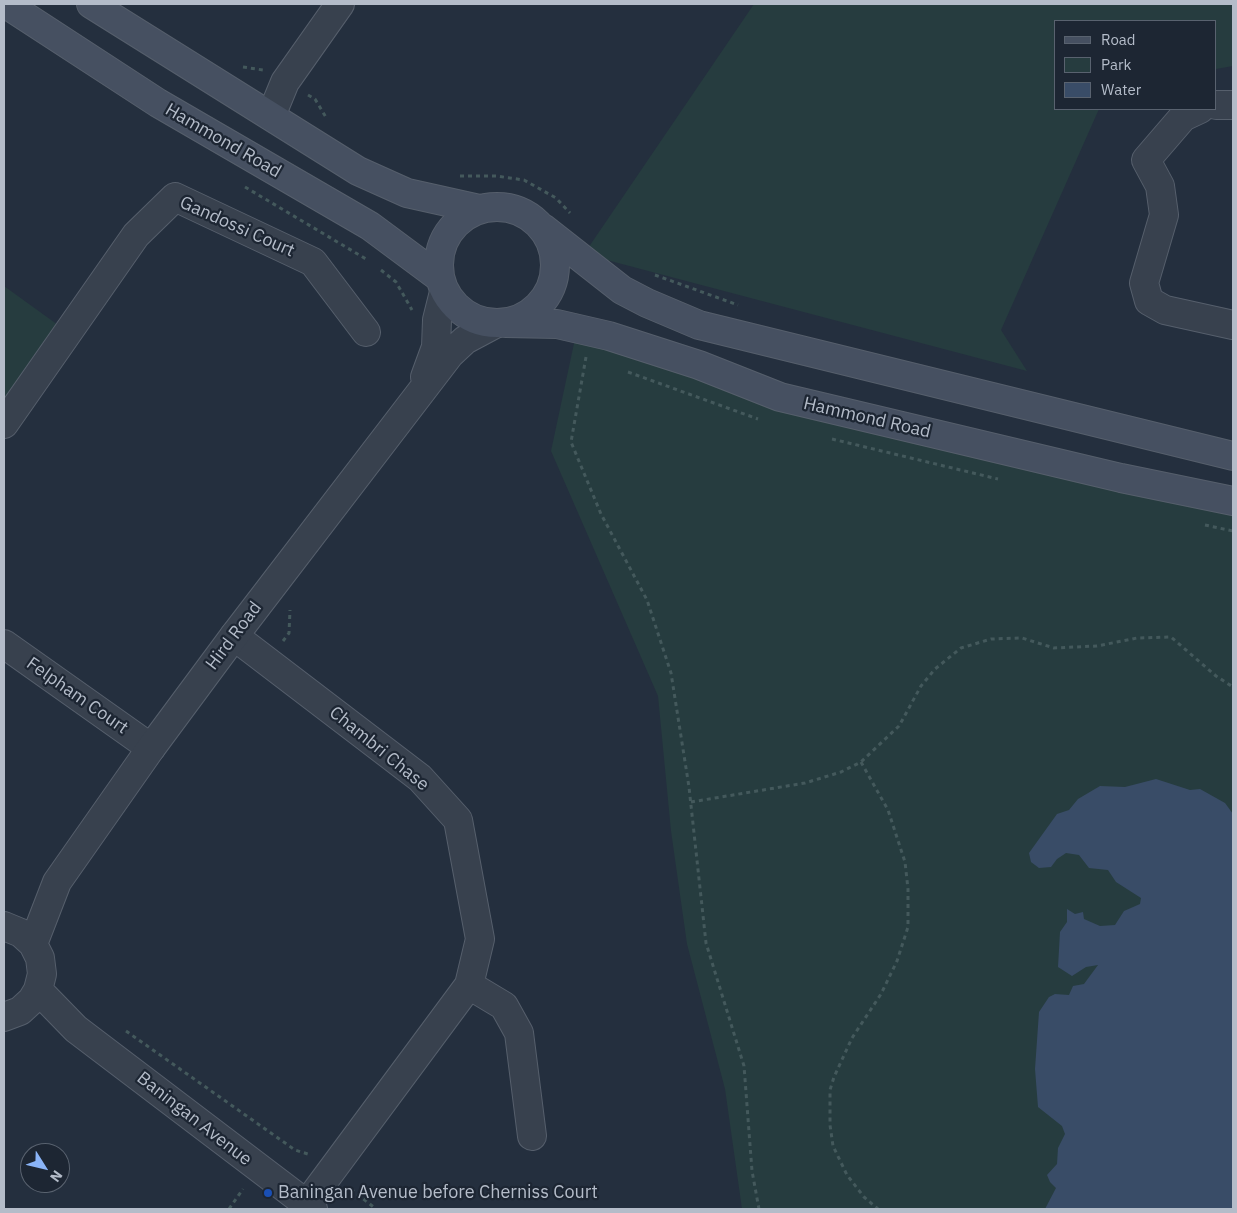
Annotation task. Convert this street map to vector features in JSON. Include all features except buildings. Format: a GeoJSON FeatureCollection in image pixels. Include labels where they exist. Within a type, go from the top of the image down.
{"type":"FeatureCollection","features":[{"type":"Feature","properties":{"kind":"main road","name":"Hammond Road"},"geometry":{"type":"LineString","coordinates":[[6,4],[158,103],[370,226],[442,285]]}},
{"type":"Feature","properties":{"kind":"main road"},"geometry":{"type":"LineString","coordinates":[[91,4],[358,171],[407,193],[479,209]]}},
{"type":"Feature","properties":{"kind":"main road"},"geometry":{"type":"LineString","coordinates":[[543,228],[552,246],[556,266],[552,286],[541,304],[525,316],[500,323],[479,321],[465,315],[453,304],[442,285],[438,260],[442,244],[451,229],[463,216],[479,209],[496,206],[514,209],[530,216],[622,290],[699,325],[1233,456]]}},
{"type":"Feature","properties":{"kind":"main road","name":"Hammond Road"},"geometry":{"type":"LineString","coordinates":[[500,323],[557,324],[591,332],[699,365],[780,397],[1121,478],[1233,501]]}},
{"type":"Feature","properties":{"kind":"street"},"geometry":{"type":"LineString","coordinates":[[270,116],[285,82],[340,4]]}},
{"type":"Feature","properties":{"kind":"street"},"geometry":{"type":"LineString","coordinates":[[1217,105],[1233,105]]}},
{"type":"Feature","properties":{"kind":"street"},"geometry":{"type":"LineString","coordinates":[[1198,110],[1183,117],[1146,160],[1160,186],[1164,215],[1144,283],[1149,300],[1164,310],[1233,325]]}},
{"type":"Feature","properties":{"kind":"street","name":"Gandossi Court"},"geometry":{"type":"LineString","coordinates":[[4,424],[136,235],[175,196],[313,262],[366,332]]}},
{"type":"Feature","properties":{"kind":"street","name":"Hird Road"},"geometry":{"type":"LineString","coordinates":[[418,395],[436,347],[437,320],[442,285]]}},
{"type":"Feature","properties":{"kind":"street","name":"Hird Road"},"geometry":{"type":"LineString","coordinates":[[33,944],[57,882],[151,748],[234,636],[450,354],[465,340],[500,323]]}},
{"type":"Feature","properties":{"kind":"street","name":"Chambri Chase"},"geometry":{"type":"LineString","coordinates":[[234,636],[420,778],[458,820],[480,939],[469,985],[309,1207]]}},
{"type":"Feature","properties":{"kind":"street","name":"Felpham Court"},"geometry":{"type":"LineString","coordinates":[[4,644],[151,748]]}},
{"type":"Feature","properties":{"kind":"street","name":"Hird Road"},"geometry":{"type":"LineString","coordinates":[[4,926],[57,882]]}},
{"type":"Feature","properties":{"kind":"street"},"geometry":{"type":"LineString","coordinates":[[4,926],[21,932],[33,944],[40,958],[42,974],[38,990],[32,1000],[12,1014]]}},
{"type":"Feature","properties":{"kind":"street"},"geometry":{"type":"LineString","coordinates":[[469,985],[504,1006],[519,1033],[532,1136]]}},
{"type":"Feature","properties":{"kind":"street","name":"Baningan Avenue"},"geometry":{"type":"LineString","coordinates":[[38,990],[76,1029],[309,1207]]}},
{"type":"Feature","properties":{"kind":"street","name":"Baningan Avenue"},"geometry":{"type":"LineString","coordinates":[[12,1014],[76,1029]]}},
{"type":"Feature","properties":{"kind":"path"},"geometry":{"type":"LineString","coordinates":[[242,67],[261,69],[315,99],[331,124]]}},
{"type":"Feature","properties":{"kind":"path"},"geometry":{"type":"LineString","coordinates":[[452,176],[496,176],[524,180],[556,198],[574,217]]}},
{"type":"Feature","properties":{"kind":"path"},"geometry":{"type":"LineString","coordinates":[[647,272],[745,307]]}},
{"type":"Feature","properties":{"kind":"path"},"geometry":{"type":"LineString","coordinates":[[591,332],[571,442],[601,514],[647,600],[671,673],[690,802],[706,943],[744,1066],[752,1171],[759,1209]]}},
{"type":"Feature","properties":{"kind":"path"},"geometry":{"type":"LineString","coordinates":[[268,662],[289,633],[291,606]]}},
{"type":"Feature","properties":{"kind":"path"},"geometry":{"type":"LineString","coordinates":[[690,802],[806,783],[841,772],[861,762],[899,726],[921,686],[935,669],[961,648],[991,639],[1022,638],[1054,648],[1097,646],[1137,638],[1171,638],[1216,676],[1233,687]]}},
{"type":"Feature","properties":{"kind":"path"},"geometry":{"type":"LineString","coordinates":[[861,762],[888,810],[905,862],[908,927],[897,961],[881,994],[852,1038],[834,1077],[830,1090],[830,1125],[833,1146],[847,1175],[864,1197],[878,1209]]}},
{"type":"Feature","properties":{"kind":"path"},"geometry":{"type":"LineString","coordinates":[[121,1028],[295,1150],[309,1156],[314,1155]]}},
{"type":"Feature","properties":{"kind":"path"},"geometry":{"type":"LineString","coordinates":[[349,1185],[354,1194],[376,1209]]}},
{"type":"Feature","properties":{"kind":"green space"},"geometry":{"type":"Polygon","coordinates":[[[754,4],[1233,4],[1233,66],[1217,69],[1217,20],[1054,20],[1054,110],[1099,110],[1001,330],[1027,371],[584,254],[754,4]]]}},
{"type":"Feature","properties":{"kind":"green space"},"geometry":{"type":"Polygon","coordinates":[[[4,286],[58,325],[4,404],[4,286]]]}},
{"type":"Feature","properties":{"kind":"green space"},"geometry":{"type":"Polygon","coordinates":[[[576,334],[1233,502],[1233,1209],[742,1209],[725,1089],[687,944],[671,831],[658,696],[551,451],[576,334]]]}},
{"type":"Feature","properties":{"kind":"water"},"geometry":{"type":"Polygon","coordinates":[[[1156,779],[1190,790],[1200,789],[1225,803],[1233,814],[1233,1209],[1045,1209],[1056,1188],[1050,1182],[1047,1175],[1057,1164],[1058,1148],[1065,1134],[1062,1126],[1038,1107],[1035,1069],[1039,1012],[1049,997],[1055,994],[1069,995],[1073,986],[1084,984],[1098,965],[1086,967],[1072,976],[1058,967],[1060,932],[1067,922],[1067,909],[1075,914],[1083,912],[1084,919],[1100,926],[1115,925],[1124,911],[1140,904],[1141,898],[1116,882],[1108,870],[1089,868],[1079,855],[1066,853],[1057,859],[1051,867],[1039,868],[1031,862],[1029,853],[1057,814],[1069,810],[1078,799],[1100,786],[1125,787],[1156,779]]]}},
{"type":"Feature","properties":{"kind":"place","name":"Baningan Avenue before Cherniss Court"},"geometry":{"type":"Point","coordinates":[268,1193]}}]}
